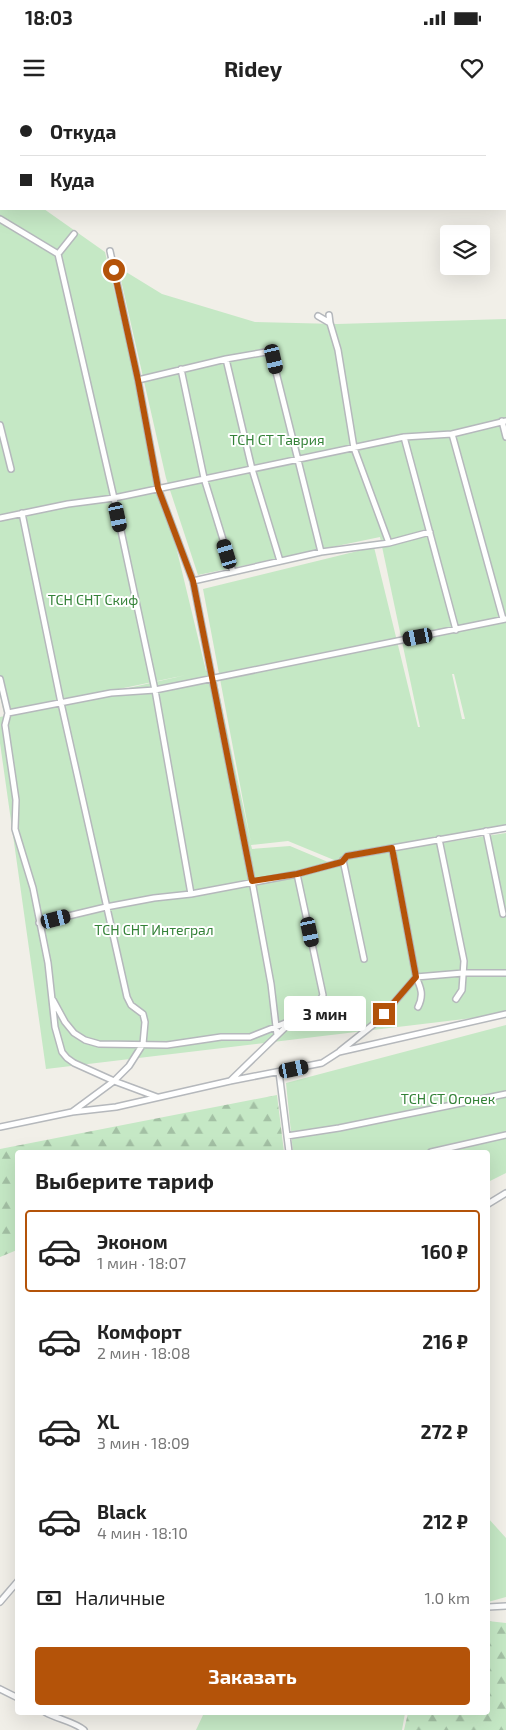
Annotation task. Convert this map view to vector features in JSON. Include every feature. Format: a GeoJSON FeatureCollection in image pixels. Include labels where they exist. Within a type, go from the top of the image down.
{"type":"FeatureCollection","features":[{"type":"Feature","properties":{"kind":"street"},"geometry":{"type":"LineString","coordinates":[[0,219],[58,254],[114,498],[155,690],[191,894]]}},
{"type":"Feature","properties":{"kind":"street"},"geometry":{"type":"LineString","coordinates":[[58,254],[74,234]]}},
{"type":"Feature","properties":{"kind":"street"},"geometry":{"type":"LineString","coordinates":[[110,251],[138,380],[158,488],[193,581],[252,881],[271,984],[277,1035]]}},
{"type":"Feature","properties":{"kind":"street"},"geometry":{"type":"LineString","coordinates":[[329,315],[338,350],[354,448],[389,543]]}},
{"type":"Feature","properties":{"kind":"street"},"geometry":{"type":"LineString","coordinates":[[318,316],[330,323]]}},
{"type":"Feature","properties":{"kind":"street"},"geometry":{"type":"LineString","coordinates":[[138,380],[226,359],[266,352],[272,356],[321,552]]}},
{"type":"Feature","properties":{"kind":"street"},"geometry":{"type":"LineString","coordinates":[[226,359],[252,469],[280,562]]}},
{"type":"Feature","properties":{"kind":"street"},"geometry":{"type":"LineString","coordinates":[[181,369],[204,478],[233,572]]}},
{"type":"Feature","properties":{"kind":"street"},"geometry":{"type":"LineString","coordinates":[[0,518],[68,504],[114,498],[404,437],[452,434],[504,421],[506,437]]}},
{"type":"Feature","properties":{"kind":"street"},"geometry":{"type":"LineString","coordinates":[[0,425],[11,469]]}},
{"type":"Feature","properties":{"kind":"street"},"geometry":{"type":"LineString","coordinates":[[8,713],[111,693],[155,690],[505,619],[452,434]]}},
{"type":"Feature","properties":{"kind":"street"},"geometry":{"type":"LineString","coordinates":[[404,437],[456,630]]}},
{"type":"Feature","properties":{"kind":"street"},"geometry":{"type":"LineString","coordinates":[[22,513],[61,703],[127,997],[131,1005],[143,1014],[145,1022],[143,1044],[129,1066],[114,1081],[72,1112]]}},
{"type":"Feature","properties":{"kind":"street"},"geometry":{"type":"LineString","coordinates":[[193,581],[321,552],[389,543],[430,532]]}},
{"type":"Feature","properties":{"kind":"street"},"geometry":{"type":"LineString","coordinates":[[0,679],[8,713],[4,725],[16,800],[16,828],[33,888],[48,963],[55,1028],[62,1052],[74,1062],[114,1081],[157,1097]]}},
{"type":"Feature","properties":{"kind":"street"},"geometry":{"type":"LineString","coordinates":[[39,923],[106,907],[154,898],[191,894],[297,874],[343,860],[347,856],[506,828]]}},
{"type":"Feature","properties":{"kind":"street"},"geometry":{"type":"LineString","coordinates":[[486,831],[503,914]]}},
{"type":"Feature","properties":{"kind":"street"},"geometry":{"type":"LineString","coordinates":[[439,840],[464,961],[462,990],[456,999]]}},
{"type":"Feature","properties":{"kind":"street"},"geometry":{"type":"LineString","coordinates":[[392,848],[416,977],[422,999],[418,1007]]}},
{"type":"Feature","properties":{"kind":"street"},"geometry":{"type":"LineString","coordinates":[[343,860],[364,959]]}},
{"type":"Feature","properties":{"kind":"street"},"geometry":{"type":"LineString","coordinates":[[230,1081],[293,1020],[320,1000],[323,992],[297,874]]}},
{"type":"Feature","properties":{"kind":"street"},"geometry":{"type":"LineString","coordinates":[[0,1127],[72,1112],[116,1108],[230,1081],[322,1063],[340,1052],[379,1020],[416,977],[463,973],[506,973]]}},
{"type":"Feature","properties":{"kind":"street"},"geometry":{"type":"LineString","coordinates":[[52,998],[65,1022],[74,1033],[85,1040],[99,1044],[167,1045],[222,1037],[250,1037],[293,1020]]}},
{"type":"Feature","properties":{"kind":"street"},"geometry":{"type":"LineString","coordinates":[[340,1052],[506,1014]]}},
{"type":"Feature","properties":{"kind":"street"},"geometry":{"type":"LineString","coordinates":[[279,1072],[289,1150]]}},
{"type":"Feature","properties":{"kind":"street"},"geometry":{"type":"LineString","coordinates":[[287,1136],[339,1128],[506,1094]]}},
{"type":"Feature","properties":{"kind":"street"},"geometry":{"type":"LineString","coordinates":[[440,1150],[506,1135]]}},
{"type":"Feature","properties":{"kind":"street"},"geometry":{"type":"LineString","coordinates":[[490,1203],[506,1193]]}},
{"type":"Feature","properties":{"kind":"street"},"geometry":{"type":"LineString","coordinates":[[0,1602],[15,1584]]}},
{"type":"Feature","properties":{"kind":"street"},"geometry":{"type":"LineString","coordinates":[[490,1608],[506,1606]]}},
{"type":"Feature","properties":{"kind":"street"},"geometry":{"type":"LineString","coordinates":[[1,1690],[15,1696]]}},
{"type":"Feature","properties":{"kind":"street"},"geometry":{"type":"LineString","coordinates":[[51,1715],[80,1726],[84,1730]]}},
{"type":"Feature","properties":{"kind":"green space"},"geometry":{"type":"Polygon","coordinates":[[[0,210],[45,210],[105,252],[206,671],[214,669],[251,843],[203,589],[374,547],[418,727],[420,727],[380,537],[198,575],[166,478],[118,267],[162,294],[255,322],[337,324],[506,319],[506,831],[344,858],[506,833],[506,1014],[46,1069],[0,743],[0,717],[186,675],[4,713],[0,695],[0,210]],[[452,674],[462,719],[465,719],[454,674],[452,674]],[[288,841],[251,845],[252,849],[290,846],[328,862],[334,860],[288,841]]]}},
{"type":"Feature","properties":{"kind":"green space","name":"ТСН СТ Огонек"},"geometry":{"type":"Polygon","coordinates":[[[506,1025],[506,1173],[490,1181],[490,1150],[293,1150],[286,1083],[506,1025]]]}},
{"type":"Feature","properties":{"kind":"green space"},"geometry":{"type":"Polygon","coordinates":[[[277,1095],[284,1150],[15,1150],[15,1251],[0,1257],[0,1149],[277,1095]]]}},
{"type":"Feature","properties":{"kind":"green space"},"geometry":{"type":"Polygon","coordinates":[[[490,1520],[506,1538],[506,1597],[490,1601],[490,1520]]]}},
{"type":"Feature","properties":{"kind":"green space"},"geometry":{"type":"Polygon","coordinates":[[[490,1621],[506,1623],[506,1730],[404,1730],[408,1715],[490,1715],[490,1621]]]}},
{"type":"Feature","properties":{"kind":"green space"},"geometry":{"type":"Polygon","coordinates":[[[203,1715],[405,1715],[402,1730],[196,1730],[203,1715]]]}},
{"type":"Feature","properties":{"kind":"route"},"geometry":{"type":"LineString","coordinates":[[114,270],[138,380],[158,488],[193,581],[252,881],[297,874],[342,862],[347,856],[392,848],[416,977],[384,1014]]}},
{"type":"Feature","properties":{"kind":"park label","name":"ТСН СТ Таврия"},"geometry":{"type":"Point","coordinates":[277,439]}},
{"type":"Feature","properties":{"kind":"park label","name":"ТСН СНТ Скиф"},"geometry":{"type":"Point","coordinates":[93,599]}},
{"type":"Feature","properties":{"kind":"park label","name":"ТСН СНТ Интеграл"},"geometry":{"type":"Point","coordinates":[154,929]}}]}
